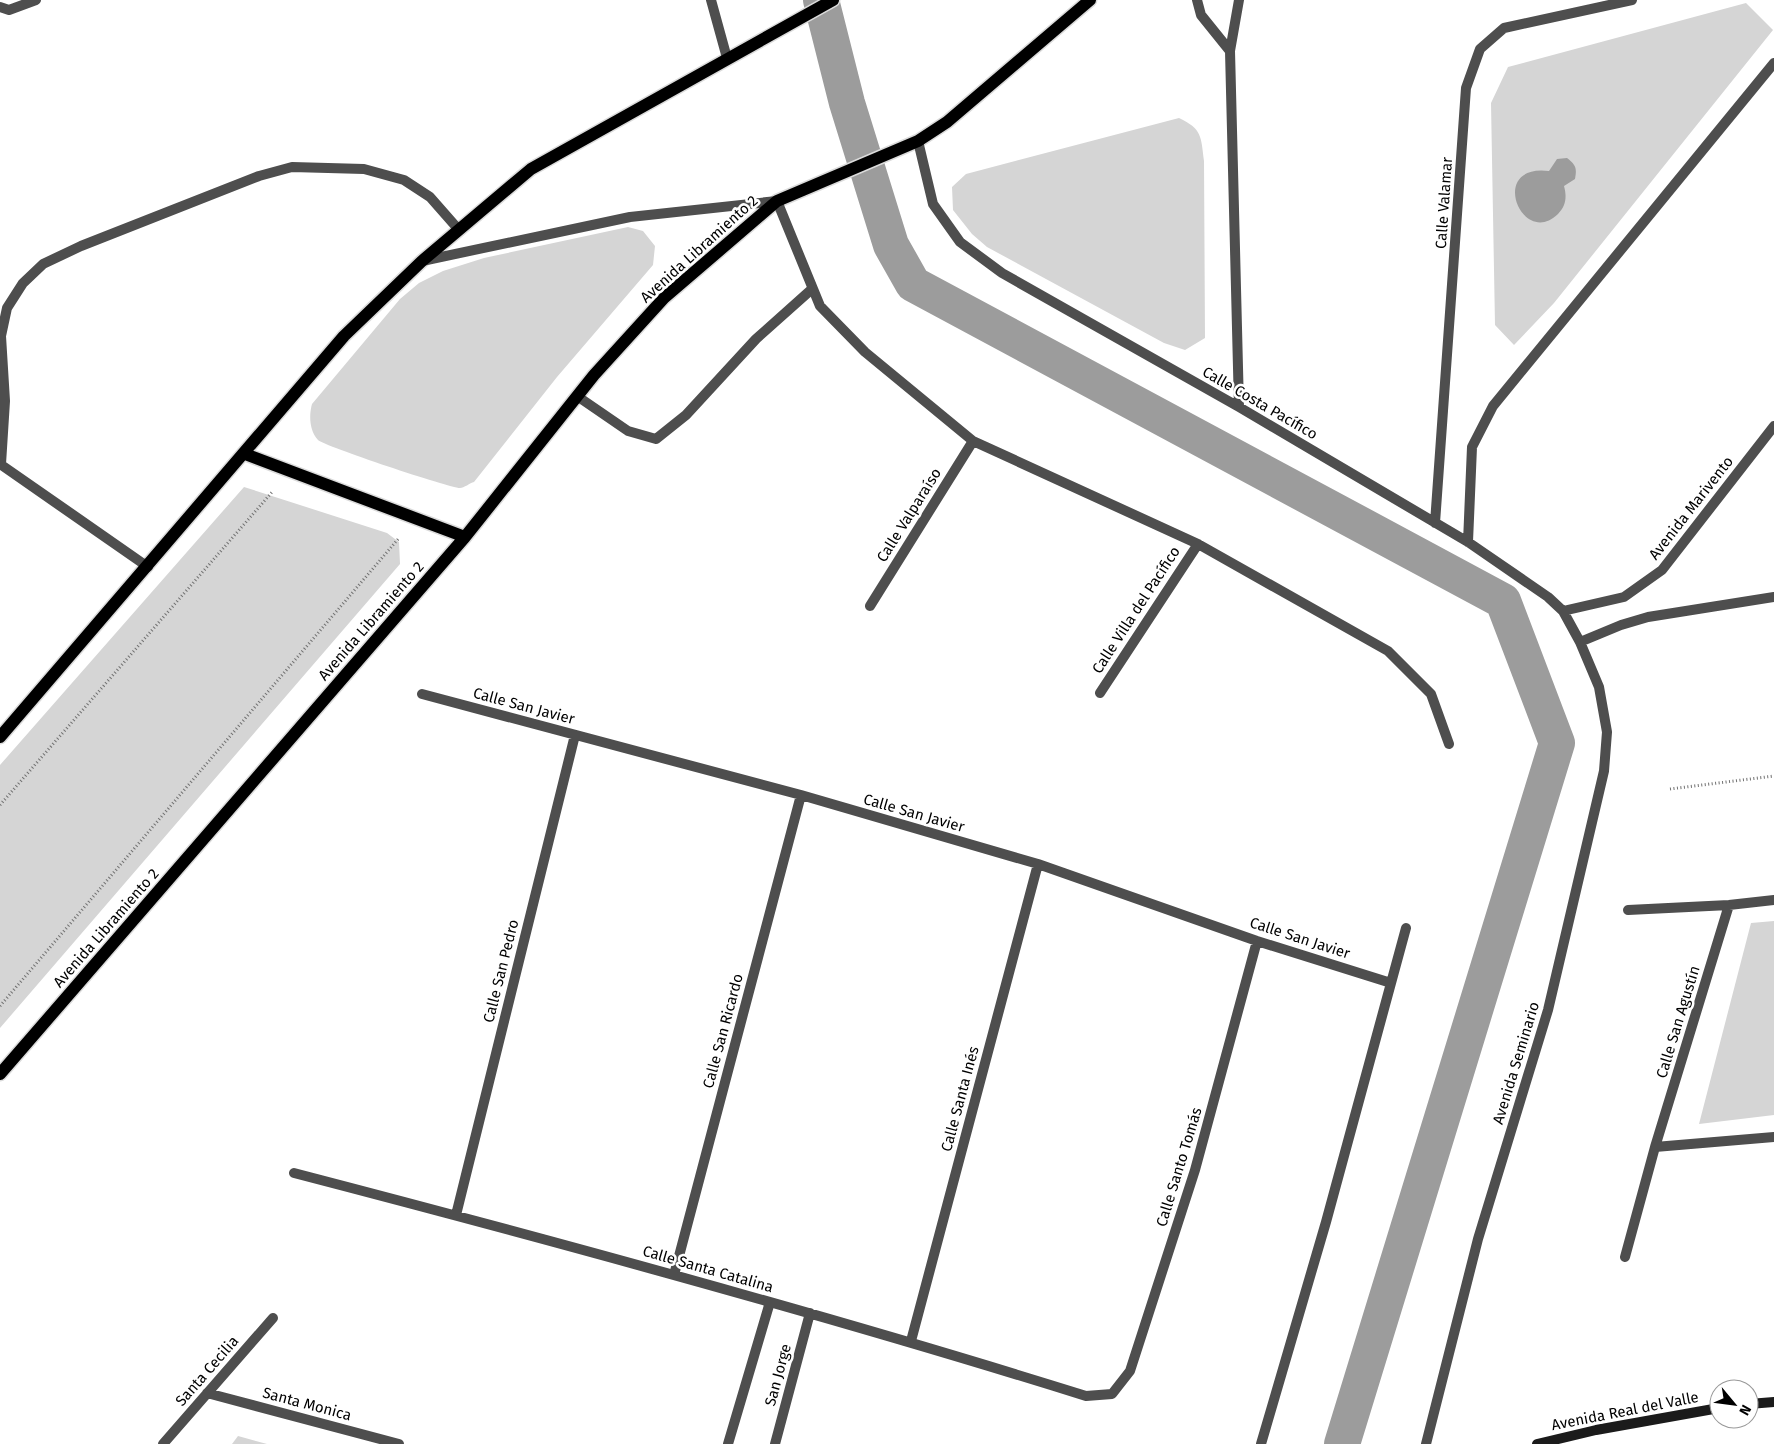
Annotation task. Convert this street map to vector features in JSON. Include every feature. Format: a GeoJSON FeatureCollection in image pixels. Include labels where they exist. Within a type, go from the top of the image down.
{"type":"FeatureCollection","features":[{"type":"Feature","properties":{"kind":"main road"},"geometry":{"type":"LineString","coordinates":[[0,736],[148,567],[344,336],[422,261],[531,169],[833,0]]}},
{"type":"Feature","properties":{"kind":"main road","name":"Avenida Libramiento 2"},"geometry":{"type":"LineString","coordinates":[[0,1074],[465,537],[577,396],[664,298],[777,201],[918,141],[947,122],[1090,0]]}},
{"type":"Feature","properties":{"kind":"main road"},"geometry":{"type":"LineString","coordinates":[[245,454],[465,537]]}},
{"type":"Feature","properties":{"kind":"street"},"geometry":{"type":"LineString","coordinates":[[0,8],[9,10],[36,0]]}},
{"type":"Feature","properties":{"kind":"street"},"geometry":{"type":"LineString","coordinates":[[711,0],[727,58]]}},
{"type":"Feature","properties":{"kind":"street"},"geometry":{"type":"LineString","coordinates":[[1197,0],[1201,15],[1230,52]]}},
{"type":"Feature","properties":{"kind":"street"},"geometry":{"type":"LineString","coordinates":[[1239,0],[1230,52],[1239,407]]}},
{"type":"Feature","properties":{"kind":"street","name":"Calle Valamar"},"geometry":{"type":"LineString","coordinates":[[1435,523],[1466,88],[1480,49],[1504,28],[1632,0]]}},
{"type":"Feature","properties":{"kind":"street"},"geometry":{"type":"LineString","coordinates":[[1468,542],[1472,447],[1493,406],[1774,62]]}},
{"type":"Feature","properties":{"kind":"street","name":"Calle Costa Pacífico"},"geometry":{"type":"LineString","coordinates":[[918,141],[933,204],[960,242],[1002,273],[1239,407],[1468,542],[1548,597],[1563,611],[1580,642],[1599,687]]}},
{"type":"Feature","properties":{"kind":"street"},"geometry":{"type":"LineString","coordinates":[[148,567],[0,464],[5,401],[1,336],[7,308],[23,283],[43,264],[81,246],[259,176],[292,167],[364,169],[404,180],[430,197],[459,230]]}},
{"type":"Feature","properties":{"kind":"street"},"geometry":{"type":"LineString","coordinates":[[422,261],[630,216],[777,201],[820,306],[865,352],[973,440],[1198,544],[1388,651],[1431,694],[1449,744]]}},
{"type":"Feature","properties":{"kind":"street"},"geometry":{"type":"LineString","coordinates":[[577,396],[628,431],[656,439],[686,415],[756,339],[812,289]]}},
{"type":"Feature","properties":{"kind":"street","name":"Avenida Marivento"},"geometry":{"type":"LineString","coordinates":[[1563,611],[1624,596],[1662,570],[1774,426]]}},
{"type":"Feature","properties":{"kind":"street","name":"Calle Valparaíso"},"geometry":{"type":"LineString","coordinates":[[870,606],[973,440]]}},
{"type":"Feature","properties":{"kind":"street","name":"Calle Villa del Pacífico"},"geometry":{"type":"LineString","coordinates":[[1100,693],[1198,544]]}},
{"type":"Feature","properties":{"kind":"street"},"geometry":{"type":"LineString","coordinates":[[1580,642],[1621,625],[1648,617],[1774,597]]}},
{"type":"Feature","properties":{"kind":"street","name":"Avenida Seminario"},"geometry":{"type":"LineString","coordinates":[[1426,1444],[1478,1239],[1548,1010],[1604,771],[1607,732],[1599,687]]}},
{"type":"Feature","properties":{"kind":"street","name":"Calle San Javier"},"geometry":{"type":"LineString","coordinates":[[422,694],[801,796],[1038,864],[1257,941],[1391,983]]}},
{"type":"Feature","properties":{"kind":"street","name":"Calle San Pedro"},"geometry":{"type":"LineString","coordinates":[[456,1215],[575,735]]}},
{"type":"Feature","properties":{"kind":"street","name":"Calle San Ricardo"},"geometry":{"type":"LineString","coordinates":[[674,1275],[801,796]]}},
{"type":"Feature","properties":{"kind":"street","name":"Calle Santa Inés"},"geometry":{"type":"LineString","coordinates":[[911,1341],[1038,864]]}},
{"type":"Feature","properties":{"kind":"street"},"geometry":{"type":"LineString","coordinates":[[1628,910],[1729,905],[1774,900]]}},
{"type":"Feature","properties":{"kind":"street","name":"Calle San Agustín"},"geometry":{"type":"LineString","coordinates":[[1625,1257],[1655,1147],[1729,905]]}},
{"type":"Feature","properties":{"kind":"street"},"geometry":{"type":"LineString","coordinates":[[1261,1444],[1326,1222],[1406,928]]}},
{"type":"Feature","properties":{"kind":"street","name":"Calle Santo Tomás"},"geometry":{"type":"LineString","coordinates":[[1112,1394],[1130,1371],[1196,1170],[1257,941]]}},
{"type":"Feature","properties":{"kind":"street"},"geometry":{"type":"LineString","coordinates":[[1655,1147],[1774,1138]]}},
{"type":"Feature","properties":{"kind":"street","name":"Calle Santa Catalina"},"geometry":{"type":"LineString","coordinates":[[294,1173],[456,1215],[911,1341],[1086,1396],[1112,1394]]}},
{"type":"Feature","properties":{"kind":"street"},"geometry":{"type":"LineString","coordinates":[[728,1444],[770,1302]]}},
{"type":"Feature","properties":{"kind":"street","name":"San Jorge"},"geometry":{"type":"LineString","coordinates":[[775,1444],[810,1313]]}},
{"type":"Feature","properties":{"kind":"street","name":"Santa Cecilia"},"geometry":{"type":"LineString","coordinates":[[163,1444],[273,1318]]}},
{"type":"Feature","properties":{"kind":"street","name":"Santa Monica"},"geometry":{"type":"LineString","coordinates":[[207,1393],[399,1444]]}},
{"type":"Feature","properties":{"kind":"street"},"geometry":{"type":"LineString","coordinates":[[1759,1403],[1774,1402]]}},
{"type":"Feature","properties":{"kind":"street","name":"Avenida Real del Valle"},"geometry":{"type":"LineString","coordinates":[[1537,1444],[1596,1430],[1709,1410]]}},
{"type":"Feature","properties":{"kind":"path"},"geometry":{"type":"LineString","coordinates":[[0,805],[290,471]]}},
{"type":"Feature","properties":{"kind":"path"},"geometry":{"type":"LineString","coordinates":[[0,1006],[415,518]]}},
{"type":"Feature","properties":{"kind":"path"},"geometry":{"type":"LineString","coordinates":[[1670,789],[1774,776]]}},
{"type":"Feature","properties":{"kind":"shaded area"},"geometry":{"type":"Polygon","coordinates":[[[1746,3],[1773,30],[1554,303],[1514,345],[1495,325],[1491,103],[1508,67],[1746,3]]]}},
{"type":"Feature","properties":{"kind":"shaded area"},"geometry":{"type":"Polygon","coordinates":[[[1179,118],[1192,126],[1199,134],[1204,161],[1205,338],[1185,350],[1164,343],[987,247],[972,234],[953,210],[952,187],[966,174],[1179,118]]]}},
{"type":"Feature","properties":{"kind":"shaded area"},"geometry":{"type":"Polygon","coordinates":[[[1567,158],[1575,167],[1576,175],[1575,179],[1564,186],[1566,198],[1563,208],[1558,214],[1545,222],[1533,221],[1523,214],[1517,203],[1515,190],[1519,179],[1530,172],[1549,171],[1557,159],[1567,158]]]}},
{"type":"Feature","properties":{"kind":"shaded area"},"geometry":{"type":"Polygon","coordinates":[[[628,227],[643,231],[655,246],[653,265],[557,377],[474,482],[460,488],[451,486],[341,450],[325,444],[315,436],[310,422],[312,404],[400,299],[419,283],[443,271],[484,258],[628,227]]]}},
{"type":"Feature","properties":{"kind":"shaded area"},"geometry":{"type":"Polygon","coordinates":[[[244,487],[387,533],[399,542],[400,564],[0,1028],[0,765],[244,487]]]}},
{"type":"Feature","properties":{"kind":"shaded area"},"geometry":{"type":"Polygon","coordinates":[[[1774,921],[1774,1115],[1699,1124],[1751,923],[1774,921]]]}},
{"type":"Feature","properties":{"kind":"shaded area"},"geometry":{"type":"Polygon","coordinates":[[[238,1436],[267,1444],[232,1444],[238,1436]]]}},
{"type":"Feature","properties":{"kind":"waterway"},"geometry":{"type":"LineString","coordinates":[[821,0],[847,103],[891,245],[913,284],[1503,601],[1557,743],[1342,1444]]}}]}
